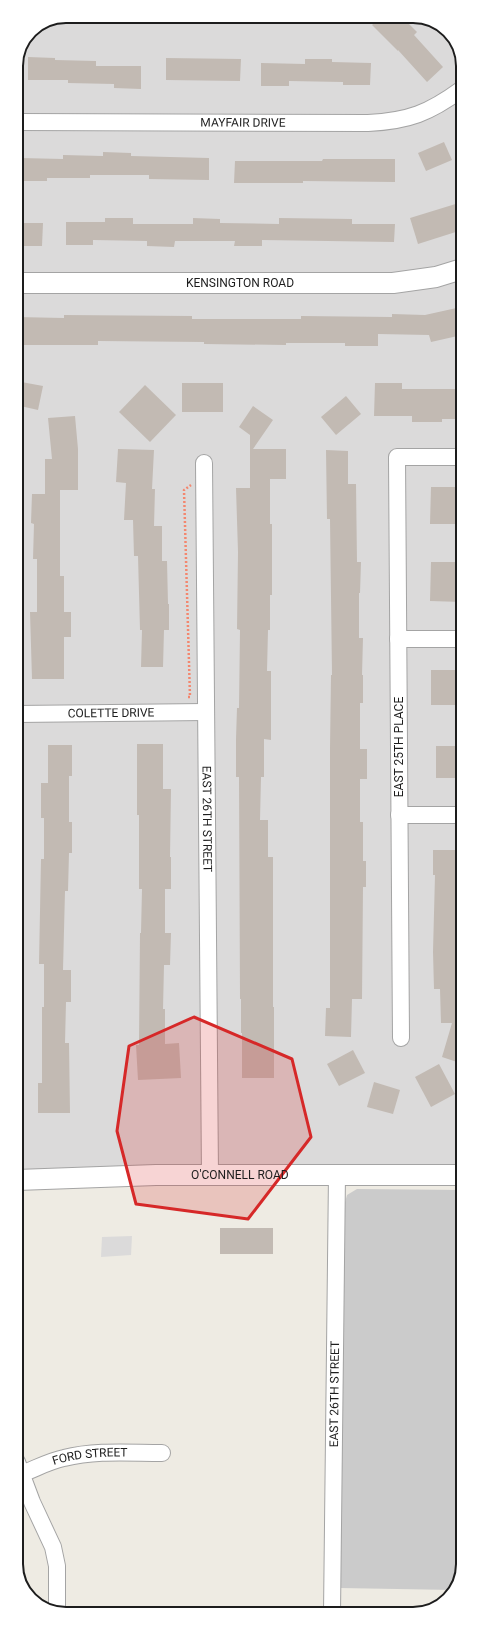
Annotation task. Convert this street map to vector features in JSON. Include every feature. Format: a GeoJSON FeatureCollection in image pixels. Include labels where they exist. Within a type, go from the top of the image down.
{"type":"FeatureCollection","features":[{"type":"Feature","properties":{"kind":"street","name":"MAYFAIR DRIVE"},"geometry":{"type":"LineString","coordinates":[[23,122],[391,122],[411,118],[430,110],[456,93]]}},
{"type":"Feature","properties":{"kind":"street","name":"KENSINGTON ROAD"},"geometry":{"type":"LineString","coordinates":[[23,283],[393,283],[436,277],[456,271]]}},
{"type":"Feature","properties":{"kind":"street","name":"EAST 25TH PLACE"},"geometry":{"type":"LineString","coordinates":[[401,1038],[397,457],[456,457]]}},
{"type":"Feature","properties":{"kind":"street","name":"EAST 26TH STREET"},"geometry":{"type":"LineString","coordinates":[[204,468],[210,1175]]}},
{"type":"Feature","properties":{"kind":"street"},"geometry":{"type":"LineString","coordinates":[[398,639],[456,639]]}},
{"type":"Feature","properties":{"kind":"street","name":"COLETTE DRIVE"},"geometry":{"type":"LineString","coordinates":[[23,714],[206,712]]}},
{"type":"Feature","properties":{"kind":"street"},"geometry":{"type":"LineString","coordinates":[[399,815],[456,815]]}},
{"type":"Feature","properties":{"kind":"street","name":"EAST 26TH STREET"},"geometry":{"type":"LineString","coordinates":[[332,1607],[337,1174]]}},
{"type":"Feature","properties":{"kind":"street","name":"O'CONNELL ROAD"},"geometry":{"type":"LineString","coordinates":[[23,1180],[156,1175],[456,1175]]}},
{"type":"Feature","properties":{"kind":"street","name":"FORD STREET"},"geometry":{"type":"LineString","coordinates":[[23,1467],[82,1454],[103,1452],[162,1453]]}},
{"type":"Feature","properties":{"kind":"street"},"geometry":{"type":"LineString","coordinates":[[23,1477],[53,1547],[57,1566],[57,1606]]}},
{"type":"Feature","properties":{"kind":"path"},"geometry":{"type":"LineString","coordinates":[[182,697],[190,697],[184,490],[204,468]]}},
{"type":"Feature","properties":{"kind":"highlighted area"},"geometry":{"type":"Polygon","coordinates":[[[194,1017],[292,1059],[311,1137],[248,1219],[136,1204],[117,1131],[129,1046],[194,1017]]]}},
{"type":"Feature","properties":{"kind":"shaded area"},"geometry":{"type":"Polygon","coordinates":[[[66,23],[416,23],[429,26],[441,34],[454,52],[456,66],[456,1175],[23,1180],[23,66],[26,50],[30,42],[42,30],[50,26],[66,23]]]}},
{"type":"Feature","properties":{"kind":"shaded area"},"geometry":{"type":"Polygon","coordinates":[[[357,1189],[456,1190],[456,1569],[454,1578],[447,1590],[340,1588],[344,1206],[347,1195],[357,1189]]]}},
{"type":"Feature","properties":{"kind":"shaded area"},"geometry":{"type":"Polygon","coordinates":[[[132,1236],[131,1255],[101,1257],[102,1237],[132,1236]]]}},
{"type":"Feature","properties":{"kind":"building"},"geometry":{"type":"Polygon","coordinates":[[[374,23],[408,23],[417,32],[414,35],[443,67],[427,82],[398,50],[372,25],[374,23]]]}},
{"type":"Feature","properties":{"kind":"building"},"geometry":{"type":"Polygon","coordinates":[[[28,57],[55,58],[55,60],[96,61],[96,66],[141,66],[141,89],[114,88],[114,84],[68,83],[68,80],[28,80],[28,57]]]}},
{"type":"Feature","properties":{"kind":"building"},"geometry":{"type":"Polygon","coordinates":[[[166,58],[241,59],[240,81],[166,80],[166,58]]]}},
{"type":"Feature","properties":{"kind":"building"},"geometry":{"type":"Polygon","coordinates":[[[305,59],[332,59],[332,62],[371,63],[370,85],[343,85],[343,82],[289,81],[289,86],[261,86],[261,63],[305,64],[305,59]]]}},
{"type":"Feature","properties":{"kind":"building"},"geometry":{"type":"Polygon","coordinates":[[[444,142],[452,160],[426,171],[418,153],[444,142]]]}},
{"type":"Feature","properties":{"kind":"building"},"geometry":{"type":"Polygon","coordinates":[[[103,152],[131,153],[131,156],[209,158],[209,180],[149,179],[149,175],[90,175],[90,178],[47,178],[47,181],[23,181],[23,158],[63,159],[63,155],[103,156],[103,152]]]}},
{"type":"Feature","properties":{"kind":"building"},"geometry":{"type":"Polygon","coordinates":[[[323,159],[395,159],[395,182],[303,181],[303,183],[234,183],[235,161],[322,161],[323,159]]]}},
{"type":"Feature","properties":{"kind":"building"},"geometry":{"type":"Polygon","coordinates":[[[456,204],[456,232],[418,244],[410,218],[456,204]]]}},
{"type":"Feature","properties":{"kind":"building"},"geometry":{"type":"Polygon","coordinates":[[[105,218],[133,218],[133,224],[193,224],[193,218],[220,219],[220,223],[279,224],[279,218],[352,219],[352,224],[395,224],[394,242],[262,240],[262,246],[234,246],[235,241],[175,241],[174,247],[147,246],[147,241],[93,240],[93,245],[66,245],[66,222],[105,222],[105,218]]]}},
{"type":"Feature","properties":{"kind":"building"},"geometry":{"type":"Polygon","coordinates":[[[23,223],[43,223],[42,246],[23,246],[23,223]]]}},
{"type":"Feature","properties":{"kind":"building"},"geometry":{"type":"Polygon","coordinates":[[[456,308],[456,336],[431,342],[429,335],[378,334],[378,346],[345,346],[345,343],[286,343],[286,345],[204,344],[204,342],[98,341],[98,345],[23,345],[23,317],[64,318],[64,315],[192,316],[192,319],[301,319],[301,316],[392,317],[392,314],[425,315],[456,308]]]}},
{"type":"Feature","properties":{"kind":"building"},"geometry":{"type":"Polygon","coordinates":[[[23,382],[43,386],[38,410],[23,407],[23,382]]]}},
{"type":"Feature","properties":{"kind":"building"},"geometry":{"type":"Polygon","coordinates":[[[182,383],[223,383],[223,412],[182,412],[182,383]]]}},
{"type":"Feature","properties":{"kind":"building"},"geometry":{"type":"Polygon","coordinates":[[[375,383],[402,383],[402,389],[456,389],[456,419],[442,419],[442,422],[412,422],[412,416],[374,416],[375,383]]]}},
{"type":"Feature","properties":{"kind":"building"},"geometry":{"type":"Polygon","coordinates":[[[145,385],[176,415],[150,442],[119,412],[145,385]]]}},
{"type":"Feature","properties":{"kind":"building"},"geometry":{"type":"Polygon","coordinates":[[[346,396],[361,414],[336,435],[321,417],[346,396]]]}},
{"type":"Feature","properties":{"kind":"building"},"geometry":{"type":"Polygon","coordinates":[[[253,406],[273,420],[253,449],[286,449],[286,479],[270,479],[270,524],[272,524],[272,595],[270,595],[270,630],[268,630],[267,671],[271,671],[271,740],[264,739],[264,777],[261,777],[260,820],[268,820],[268,857],[273,857],[274,1078],[242,1078],[240,999],[239,777],[236,777],[240,630],[237,629],[238,552],[236,488],[250,488],[250,435],[239,427],[253,406]]]}},
{"type":"Feature","properties":{"kind":"building"},"geometry":{"type":"Polygon","coordinates":[[[75,416],[78,449],[78,490],[60,490],[60,576],[64,576],[64,612],[71,612],[71,637],[64,637],[64,679],[32,679],[30,612],[37,612],[37,559],[33,559],[34,524],[31,523],[32,494],[45,494],[45,459],[52,459],[48,418],[75,416]]]}},
{"type":"Feature","properties":{"kind":"building"},"geometry":{"type":"Polygon","coordinates":[[[118,449],[154,450],[152,489],[155,489],[154,526],[162,526],[162,561],[167,561],[169,604],[169,630],[164,630],[163,667],[141,667],[142,630],[140,630],[138,556],[134,556],[133,520],[124,520],[126,483],[116,482],[118,449]]]}},
{"type":"Feature","properties":{"kind":"building"},"geometry":{"type":"Polygon","coordinates":[[[326,450],[348,451],[348,484],[356,484],[357,562],[361,562],[359,638],[363,638],[363,703],[360,703],[360,749],[367,749],[367,779],[360,779],[360,822],[363,822],[363,861],[366,861],[366,887],[363,887],[362,999],[352,999],[351,1037],[325,1036],[326,1008],[330,1008],[330,748],[332,675],[330,519],[327,519],[326,450]]]}},
{"type":"Feature","properties":{"kind":"building"},"geometry":{"type":"Polygon","coordinates":[[[431,487],[456,487],[456,524],[430,524],[431,487]]]}},
{"type":"Feature","properties":{"kind":"building"},"geometry":{"type":"Polygon","coordinates":[[[431,562],[456,562],[456,602],[430,601],[431,562]]]}},
{"type":"Feature","properties":{"kind":"building"},"geometry":{"type":"Polygon","coordinates":[[[431,670],[456,670],[456,705],[431,705],[431,670]]]}},
{"type":"Feature","properties":{"kind":"building"},"geometry":{"type":"Polygon","coordinates":[[[137,744],[163,744],[163,789],[171,789],[171,889],[165,889],[165,933],[171,933],[170,965],[164,965],[163,1009],[165,1009],[165,1044],[179,1043],[181,1078],[138,1080],[136,1045],[139,1045],[142,889],[139,889],[137,744]]]}},
{"type":"Feature","properties":{"kind":"building"},"geometry":{"type":"Polygon","coordinates":[[[48,745],[72,745],[72,776],[69,776],[69,822],[72,822],[72,853],[69,853],[68,891],[65,891],[63,970],[71,970],[71,1002],[66,1002],[65,1043],[69,1043],[70,1113],[38,1113],[38,1083],[42,1083],[42,1007],[44,1007],[44,964],[39,964],[41,859],[44,859],[44,818],[41,818],[41,783],[48,783],[48,745]]]}},
{"type":"Feature","properties":{"kind":"building"},"geometry":{"type":"Polygon","coordinates":[[[436,746],[456,746],[456,778],[436,778],[436,746]]]}},
{"type":"Feature","properties":{"kind":"building"},"geometry":{"type":"Polygon","coordinates":[[[433,850],[456,850],[456,1062],[442,1057],[452,1023],[441,1023],[440,989],[434,989],[433,952],[435,875],[433,875],[433,850]]]}},
{"type":"Feature","properties":{"kind":"building"},"geometry":{"type":"Polygon","coordinates":[[[353,1050],[365,1073],[339,1086],[327,1064],[353,1050]]]}},
{"type":"Feature","properties":{"kind":"building"},"geometry":{"type":"Polygon","coordinates":[[[439,1064],[455,1094],[431,1107],[415,1077],[439,1064]]]}},
{"type":"Feature","properties":{"kind":"building"},"geometry":{"type":"Polygon","coordinates":[[[374,1082],[400,1090],[393,1114],[367,1107],[374,1082]]]}},
{"type":"Feature","properties":{"kind":"building"},"geometry":{"type":"Polygon","coordinates":[[[220,1228],[273,1228],[273,1254],[220,1254],[220,1228]]]}}]}
